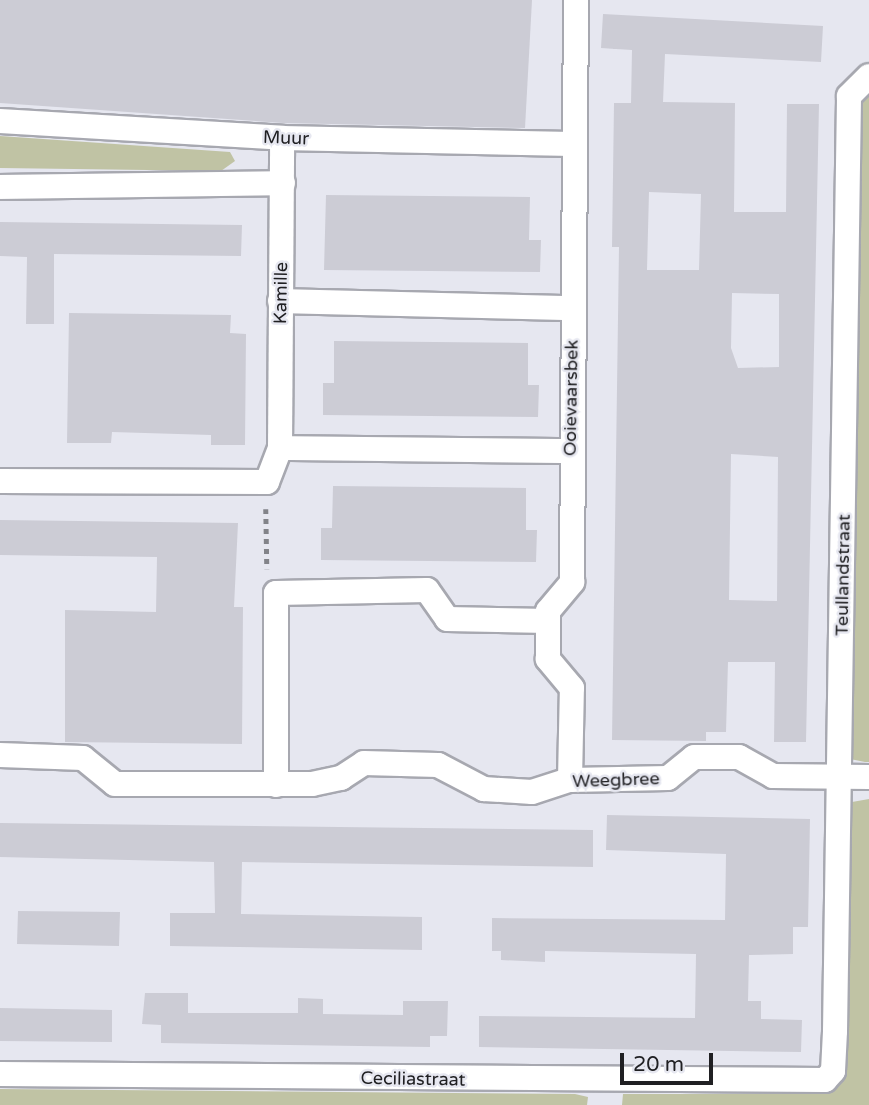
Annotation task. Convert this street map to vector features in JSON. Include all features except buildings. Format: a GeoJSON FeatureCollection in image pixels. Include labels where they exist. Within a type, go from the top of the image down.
{"type":"FeatureCollection","features":[{"type":"Feature","properties":{"kind":"street","name":"Ooievaarsbek"},"geometry":{"type":"LineString","coordinates":[[570,780],[572,688],[548,659],[548,611],[572,582],[572,144],[576,0]]}},
{"type":"Feature","properties":{"kind":"street","name":"Teullandstraat"},"geometry":{"type":"LineString","coordinates":[[825,1080],[833,1071],[840,778],[849,96],[869,76]]}},
{"type":"Feature","properties":{"kind":"street","name":"Muur"},"geometry":{"type":"LineString","coordinates":[[0,121],[282,138],[572,144]]}},
{"type":"Feature","properties":{"kind":"street","name":"Kamille"},"geometry":{"type":"LineString","coordinates":[[280,448],[282,138]]}},
{"type":"Feature","properties":{"kind":"street"},"geometry":{"type":"LineString","coordinates":[[0,187],[283,183]]}},
{"type":"Feature","properties":{"kind":"street"},"geometry":{"type":"LineString","coordinates":[[281,301],[572,308]]}},
{"type":"Feature","properties":{"kind":"street"},"geometry":{"type":"LineString","coordinates":[[0,481],[267,482],[280,448],[570,451]]}},
{"type":"Feature","properties":{"kind":"street"},"geometry":{"type":"LineString","coordinates":[[276,785],[276,593],[427,590],[447,619],[548,621]]}},
{"type":"Feature","properties":{"kind":"street","name":"Weegbree"},"geometry":{"type":"LineString","coordinates":[[0,755],[83,758],[115,784],[276,785],[341,778],[364,763],[438,765],[497,790],[532,792],[570,780],[668,778],[694,757],[739,757],[773,776],[869,777]]}},
{"type":"Feature","properties":{"kind":"street","name":"Ceciliastraat"},"geometry":{"type":"LineString","coordinates":[[0,1074],[609,1093],[825,1080]]}},
{"type":"Feature","properties":{"kind":"path"},"geometry":{"type":"LineString","coordinates":[[267,482],[265,565],[276,593]]}},
{"type":"Feature","properties":{"kind":"green space"},"geometry":{"type":"Polygon","coordinates":[[[869,91],[869,762],[865,762],[840,757],[855,103],[869,91]]]}},
{"type":"Feature","properties":{"kind":"green space"},"geometry":{"type":"Polygon","coordinates":[[[0,136],[230,152],[235,161],[221,171],[0,168],[0,136]]]}},
{"type":"Feature","properties":{"kind":"green space"},"geometry":{"type":"Polygon","coordinates":[[[869,799],[869,1105],[622,1105],[623,1094],[820,1094],[835,1084],[849,819],[852,802],[869,799]]]}},
{"type":"Feature","properties":{"kind":"green space"},"geometry":{"type":"Polygon","coordinates":[[[0,1089],[575,1094],[588,1097],[587,1105],[0,1105],[0,1089]]]}}]}
